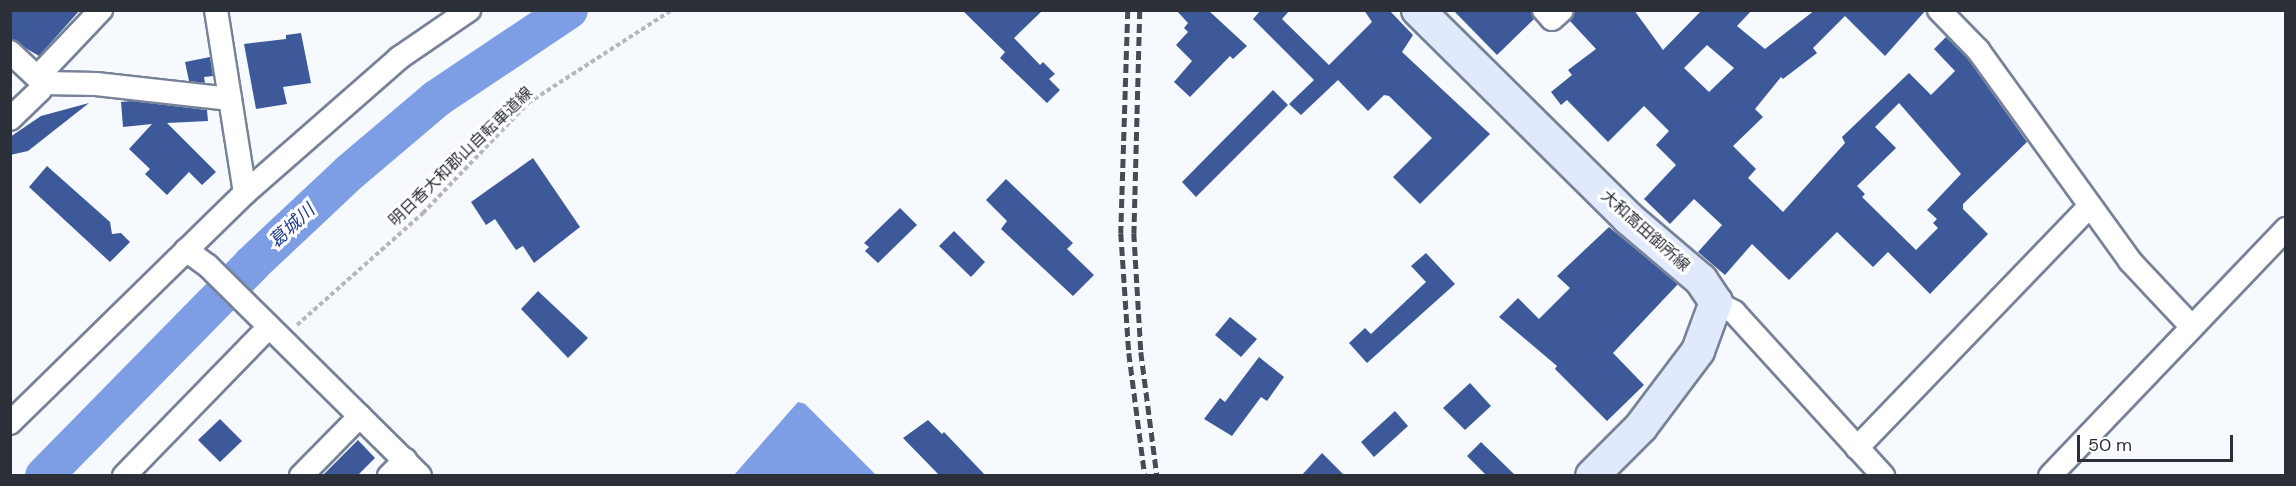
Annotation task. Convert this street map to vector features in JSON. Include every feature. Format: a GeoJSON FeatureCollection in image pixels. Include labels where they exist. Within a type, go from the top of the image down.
{"type":"FeatureCollection","features":[{"type":"Feature","properties":{"kind":"main road","name":"大和高田御所線"},"geometry":{"type":"LineString","coordinates":[[1418,10],[1628,218],[1701,280],[1716,302]]}},
{"type":"Feature","properties":{"kind":"main road"},"geometry":{"type":"LineString","coordinates":[[1592,476],[1641,427],[1698,351],[1716,302]]}},
{"type":"Feature","properties":{"kind":"street"},"geometry":{"type":"LineString","coordinates":[[216,10],[245,193]]}},
{"type":"Feature","properties":{"kind":"street"},"geometry":{"type":"LineString","coordinates":[[10,423],[245,193],[399,58],[469,10]]}},
{"type":"Feature","properties":{"kind":"street"},"geometry":{"type":"LineString","coordinates":[[1544,10],[1552,20],[1562,10]]}},
{"type":"Feature","properties":{"kind":"street"},"geometry":{"type":"LineString","coordinates":[[1940,10],[1978,50],[2130,261],[2191,326]]}},
{"type":"Feature","properties":{"kind":"street"},"geometry":{"type":"LineString","coordinates":[[10,120],[43,83],[44,70],[95,13]]}},
{"type":"Feature","properties":{"kind":"street"},"geometry":{"type":"LineString","coordinates":[[10,52],[43,83],[96,84],[230,99]]}},
{"type":"Feature","properties":{"kind":"street"},"geometry":{"type":"LineString","coordinates":[[1857,448],[2090,206]]}},
{"type":"Feature","properties":{"kind":"street"},"geometry":{"type":"LineString","coordinates":[[2050,476],[2286,229]]}},
{"type":"Feature","properties":{"kind":"street"},"geometry":{"type":"LineString","coordinates":[[186,250],[208,266],[413,468],[388,476]]}},
{"type":"Feature","properties":{"kind":"street"},"geometry":{"type":"LineString","coordinates":[[1716,302],[1734,312],[1883,476]]}},
{"type":"Feature","properties":{"kind":"street"},"geometry":{"type":"LineString","coordinates":[[124,476],[270,329]]}},
{"type":"Feature","properties":{"kind":"street"},"geometry":{"type":"LineString","coordinates":[[301,476],[360,416]]}},
{"type":"Feature","properties":{"kind":"path","name":"明日香大和郡山自転車道線"},"geometry":{"type":"LineString","coordinates":[[270,329],[423,213],[528,104],[672,10]]}},
{"type":"Feature","properties":{"kind":"water"},"geometry":{"type":"Polygon","coordinates":[[[798,402],[805,404],[876,475],[734,475],[798,402]]]}},
{"type":"Feature","properties":{"kind":"building"},"geometry":{"type":"Polygon","coordinates":[[[10,10],[80,10],[39,56],[10,39],[10,10]]]}},
{"type":"Feature","properties":{"kind":"building"},"geometry":{"type":"Polygon","coordinates":[[[962,10],[1043,10],[1014,38],[1040,65],[1043,62],[1055,74],[1049,79],[1060,90],[1047,103],[1000,58],[1005,52],[962,10]]]}},
{"type":"Feature","properties":{"kind":"building"},"geometry":{"type":"Polygon","coordinates":[[[1176,10],[1208,10],[1247,46],[1233,59],[1230,56],[1190,97],[1174,82],[1192,61],[1176,45],[1188,32],[1184,28],[1188,23],[1176,10]]]}},
{"type":"Feature","properties":{"kind":"building"},"geometry":{"type":"Polygon","coordinates":[[[1261,10],[1290,10],[1282,19],[1329,65],[1372,22],[1364,10],[1389,10],[1413,35],[1402,52],[1490,134],[1420,204],[1393,177],[1432,138],[1389,96],[1384,95],[1368,111],[1338,80],[1301,115],[1289,104],[1314,80],[1253,19],[1261,10]]]}},
{"type":"Feature","properties":{"kind":"building"},"geometry":{"type":"Polygon","coordinates":[[[1453,10],[1531,10],[1534,19],[1497,55],[1453,10]]]}},
{"type":"Feature","properties":{"kind":"building"},"geometry":{"type":"Polygon","coordinates":[[[1575,10],[1634,10],[1663,50],[1702,10],[1752,10],[1737,26],[1765,49],[1815,10],[1926,10],[1885,56],[1845,16],[1813,48],[1817,53],[1783,79],[1781,77],[1755,109],[1763,117],[1733,146],[1756,169],[1748,178],[1783,212],[1845,143],[1842,137],[1909,73],[1931,95],[1955,71],[1934,49],[1946,37],[1968,59],[2027,142],[1963,204],[1963,209],[1988,234],[1930,294],[1888,252],[1873,267],[1837,232],[1789,280],[1752,244],[1725,275],[1698,252],[1722,225],[1694,199],[1670,224],[1644,199],[1676,165],[1656,145],[1669,131],[1644,106],[1608,142],[1567,100],[1561,105],[1551,92],[1572,75],[1568,70],[1596,49],[1570,21],[1575,10]],[[1707,45],[1684,68],[1709,92],[1734,68],[1707,45]],[[1899,103],[1875,127],[1896,148],[1857,186],[1865,194],[1862,197],[1916,250],[1938,228],[1933,223],[1937,219],[1927,210],[1961,174],[1899,103]]]}},
{"type":"Feature","properties":{"kind":"building"},"geometry":{"type":"Polygon","coordinates":[[[301,33],[311,83],[283,87],[287,104],[256,109],[244,44],[286,39],[286,35],[301,33]]]}},
{"type":"Feature","properties":{"kind":"building"},"geometry":{"type":"Polygon","coordinates":[[[210,57],[213,76],[204,77],[205,83],[189,81],[185,62],[210,57]]]}},
{"type":"Feature","properties":{"kind":"building"},"geometry":{"type":"Polygon","coordinates":[[[1273,90],[1288,105],[1196,197],[1182,182],[1273,90]]]}},
{"type":"Feature","properties":{"kind":"building"},"geometry":{"type":"Polygon","coordinates":[[[131,101],[207,110],[208,121],[167,123],[216,172],[202,185],[189,172],[167,195],[145,174],[150,169],[129,149],[152,124],[123,127],[121,102],[131,101]]]}},
{"type":"Feature","properties":{"kind":"building"},"geometry":{"type":"Polygon","coordinates":[[[89,103],[28,151],[10,155],[10,137],[41,116],[89,103]]]}},
{"type":"Feature","properties":{"kind":"building"},"geometry":{"type":"Polygon","coordinates":[[[533,158],[580,227],[534,263],[523,246],[516,250],[495,219],[486,225],[471,202],[533,158]]]}},
{"type":"Feature","properties":{"kind":"building"},"geometry":{"type":"Polygon","coordinates":[[[47,166],[110,222],[112,234],[121,233],[130,242],[110,262],[29,187],[47,166]]]}},
{"type":"Feature","properties":{"kind":"building"},"geometry":{"type":"Polygon","coordinates":[[[1006,179],[1073,243],[1067,249],[1094,275],[1073,296],[1001,229],[1007,221],[986,200],[1006,179]]]}},
{"type":"Feature","properties":{"kind":"building"},"geometry":{"type":"Polygon","coordinates":[[[900,208],[917,225],[878,263],[865,251],[869,247],[864,243],[900,208]]]}},
{"type":"Feature","properties":{"kind":"building"},"geometry":{"type":"Polygon","coordinates":[[[1609,227],[1678,284],[1613,353],[1644,385],[1607,421],[1555,369],[1557,366],[1499,317],[1518,298],[1539,319],[1570,288],[1557,276],[1609,227]]]}},
{"type":"Feature","properties":{"kind":"building"},"geometry":{"type":"Polygon","coordinates":[[[954,231],[985,262],[971,277],[939,246],[954,231]]]}},
{"type":"Feature","properties":{"kind":"building"},"geometry":{"type":"Polygon","coordinates":[[[1426,253],[1455,284],[1367,363],[1349,343],[1365,328],[1371,334],[1426,282],[1411,266],[1426,253]]]}},
{"type":"Feature","properties":{"kind":"building"},"geometry":{"type":"Polygon","coordinates":[[[538,291],[588,338],[568,358],[521,309],[538,291]]]}},
{"type":"Feature","properties":{"kind":"building"},"geometry":{"type":"Polygon","coordinates":[[[1230,317],[1257,339],[1241,357],[1215,335],[1230,317]]]}},
{"type":"Feature","properties":{"kind":"building"},"geometry":{"type":"Polygon","coordinates":[[[1259,357],[1284,377],[1267,401],[1261,397],[1232,436],[1204,419],[1220,398],[1225,402],[1259,357]]]}},
{"type":"Feature","properties":{"kind":"building"},"geometry":{"type":"Polygon","coordinates":[[[1470,383],[1491,406],[1465,430],[1443,408],[1470,383]]]}},
{"type":"Feature","properties":{"kind":"building"},"geometry":{"type":"Polygon","coordinates":[[[1395,411],[1408,426],[1374,457],[1361,442],[1395,411]]]}},
{"type":"Feature","properties":{"kind":"building"},"geometry":{"type":"Polygon","coordinates":[[[220,419],[242,441],[220,462],[198,440],[220,419]]]}},
{"type":"Feature","properties":{"kind":"building"},"geometry":{"type":"Polygon","coordinates":[[[928,420],[942,434],[944,432],[986,476],[940,476],[903,438],[928,420]]]}},
{"type":"Feature","properties":{"kind":"building"},"geometry":{"type":"Polygon","coordinates":[[[358,440],[375,458],[357,476],[322,476],[358,440]]]}},
{"type":"Feature","properties":{"kind":"building"},"geometry":{"type":"Polygon","coordinates":[[[1481,442],[1516,476],[1487,476],[1467,456],[1481,442]]]}},
{"type":"Feature","properties":{"kind":"building"},"geometry":{"type":"Polygon","coordinates":[[[1322,453],[1345,476],[1301,476],[1322,453]]]}},
{"type":"Feature","properties":{"kind":"waterway","name":"葛城川"},"geometry":{"type":"LineString","coordinates":[[44,476],[252,264],[350,172],[436,99],[569,10]]}},
{"type":"Feature","properties":{"kind":"railway"},"geometry":{"type":"LineString","coordinates":[[1128,10],[1121,233],[1129,353],[1145,476]]}},
{"type":"Feature","properties":{"kind":"railway"},"geometry":{"type":"LineString","coordinates":[[1140,10],[1134,233],[1141,352],[1157,476]]}}]}
